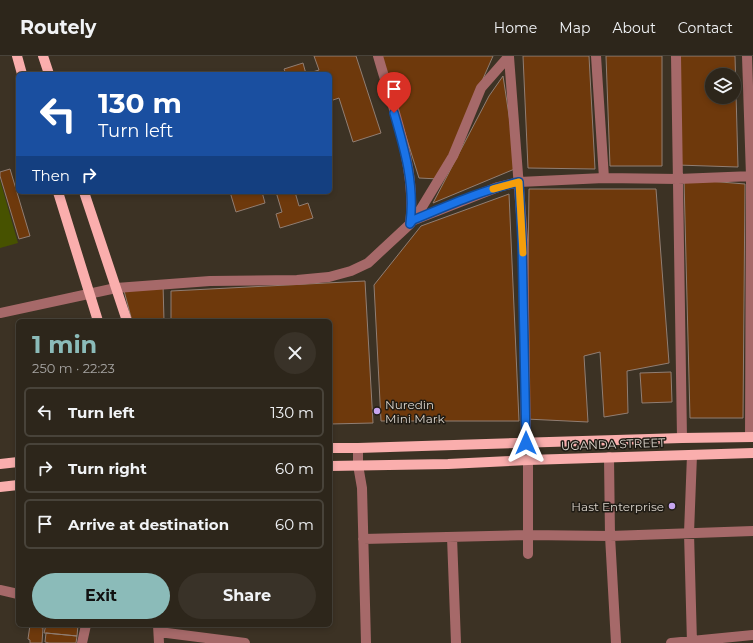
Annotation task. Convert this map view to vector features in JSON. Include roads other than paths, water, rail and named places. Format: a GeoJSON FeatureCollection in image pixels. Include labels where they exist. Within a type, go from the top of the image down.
{"type":"FeatureCollection","features":[{"type":"Feature","properties":{"kind":"main road"},"geometry":{"type":"LineString","coordinates":[[17,56],[21,72]]}},
{"type":"Feature","properties":{"kind":"main road"},"geometry":{"type":"LineString","coordinates":[[43,56],[48,72]]}},
{"type":"Feature","properties":{"kind":"main road"},"geometry":{"type":"LineString","coordinates":[[59,194],[97,319]]}},
{"type":"Feature","properties":{"kind":"main road"},"geometry":{"type":"LineString","coordinates":[[85,194],[126,319]]}},
{"type":"Feature","properties":{"kind":"main road","name":"UGANDA STREET"},"geometry":{"type":"LineString","coordinates":[[332,448],[751,437]]}},
{"type":"Feature","properties":{"kind":"main road","name":"UGANDA STREET"},"geometry":{"type":"LineString","coordinates":[[332,466],[448,464],[753,453]]}},
{"type":"Feature","properties":{"kind":"main road"},"geometry":{"type":"LineString","coordinates":[[0,464],[16,462]]}},
{"type":"Feature","properties":{"kind":"main road"},"geometry":{"type":"LineString","coordinates":[[0,487],[16,485]]}},
{"type":"Feature","properties":{"kind":"street"},"geometry":{"type":"LineString","coordinates":[[378,56],[406,156],[412,194],[412,222]]}},
{"type":"Feature","properties":{"kind":"street"},"geometry":{"type":"LineString","coordinates":[[0,313],[116,288],[210,281],[297,280],[329,277],[351,271],[368,264],[412,222],[453,156],[481,88],[509,56]]}},
{"type":"Feature","properties":{"kind":"street"},"geometry":{"type":"LineString","coordinates":[[509,56],[522,240],[526,443]]}},
{"type":"Feature","properties":{"kind":"street"},"geometry":{"type":"LineString","coordinates":[[596,56],[604,178]]}},
{"type":"Feature","properties":{"kind":"street"},"geometry":{"type":"LineString","coordinates":[[676,56],[682,438]]}},
{"type":"Feature","properties":{"kind":"street"},"geometry":{"type":"LineString","coordinates":[[747,56],[752,176],[751,437]]}},
{"type":"Feature","properties":{"kind":"street"},"geometry":{"type":"LineString","coordinates":[[412,222],[498,187],[519,182],[604,178],[678,179],[752,176]]}},
{"type":"Feature","properties":{"kind":"street"},"geometry":{"type":"LineString","coordinates":[[358,448],[358,465],[362,488],[366,643]]}},
{"type":"Feature","properties":{"kind":"street"},"geometry":{"type":"LineString","coordinates":[[692,455],[689,533],[692,642]]}},
{"type":"Feature","properties":{"kind":"street"},"geometry":{"type":"LineString","coordinates":[[609,457],[610,536],[616,643]]}},
{"type":"Feature","properties":{"kind":"street"},"geometry":{"type":"LineString","coordinates":[[528,460],[528,554]]}},
{"type":"Feature","properties":{"kind":"street"},"geometry":{"type":"LineString","coordinates":[[363,539],[528,535],[610,536],[753,531]]}},
{"type":"Feature","properties":{"kind":"street"},"geometry":{"type":"LineString","coordinates":[[452,537],[456,643]]}},
{"type":"Feature","properties":{"kind":"street"},"geometry":{"type":"LineString","coordinates":[[0,590],[16,594]]}},
{"type":"Feature","properties":{"kind":"street"},"geometry":{"type":"LineString","coordinates":[[82,643],[86,627]]}},
{"type":"Feature","properties":{"kind":"street"},"geometry":{"type":"LineString","coordinates":[[159,643],[159,629],[245,643]]}},
{"type":"Feature","properties":{"kind":"street"},"geometry":{"type":"LineString","coordinates":[[671,643],[753,635]]}},
{"type":"Feature","properties":{"kind":"place","name":"Nuredin Mini Mark"},"geometry":{"type":"Point","coordinates":[377,411]}},
{"type":"Feature","properties":{"kind":"place","name":"Hast Enterprise"},"geometry":{"type":"Point","coordinates":[672,506]}}]}
